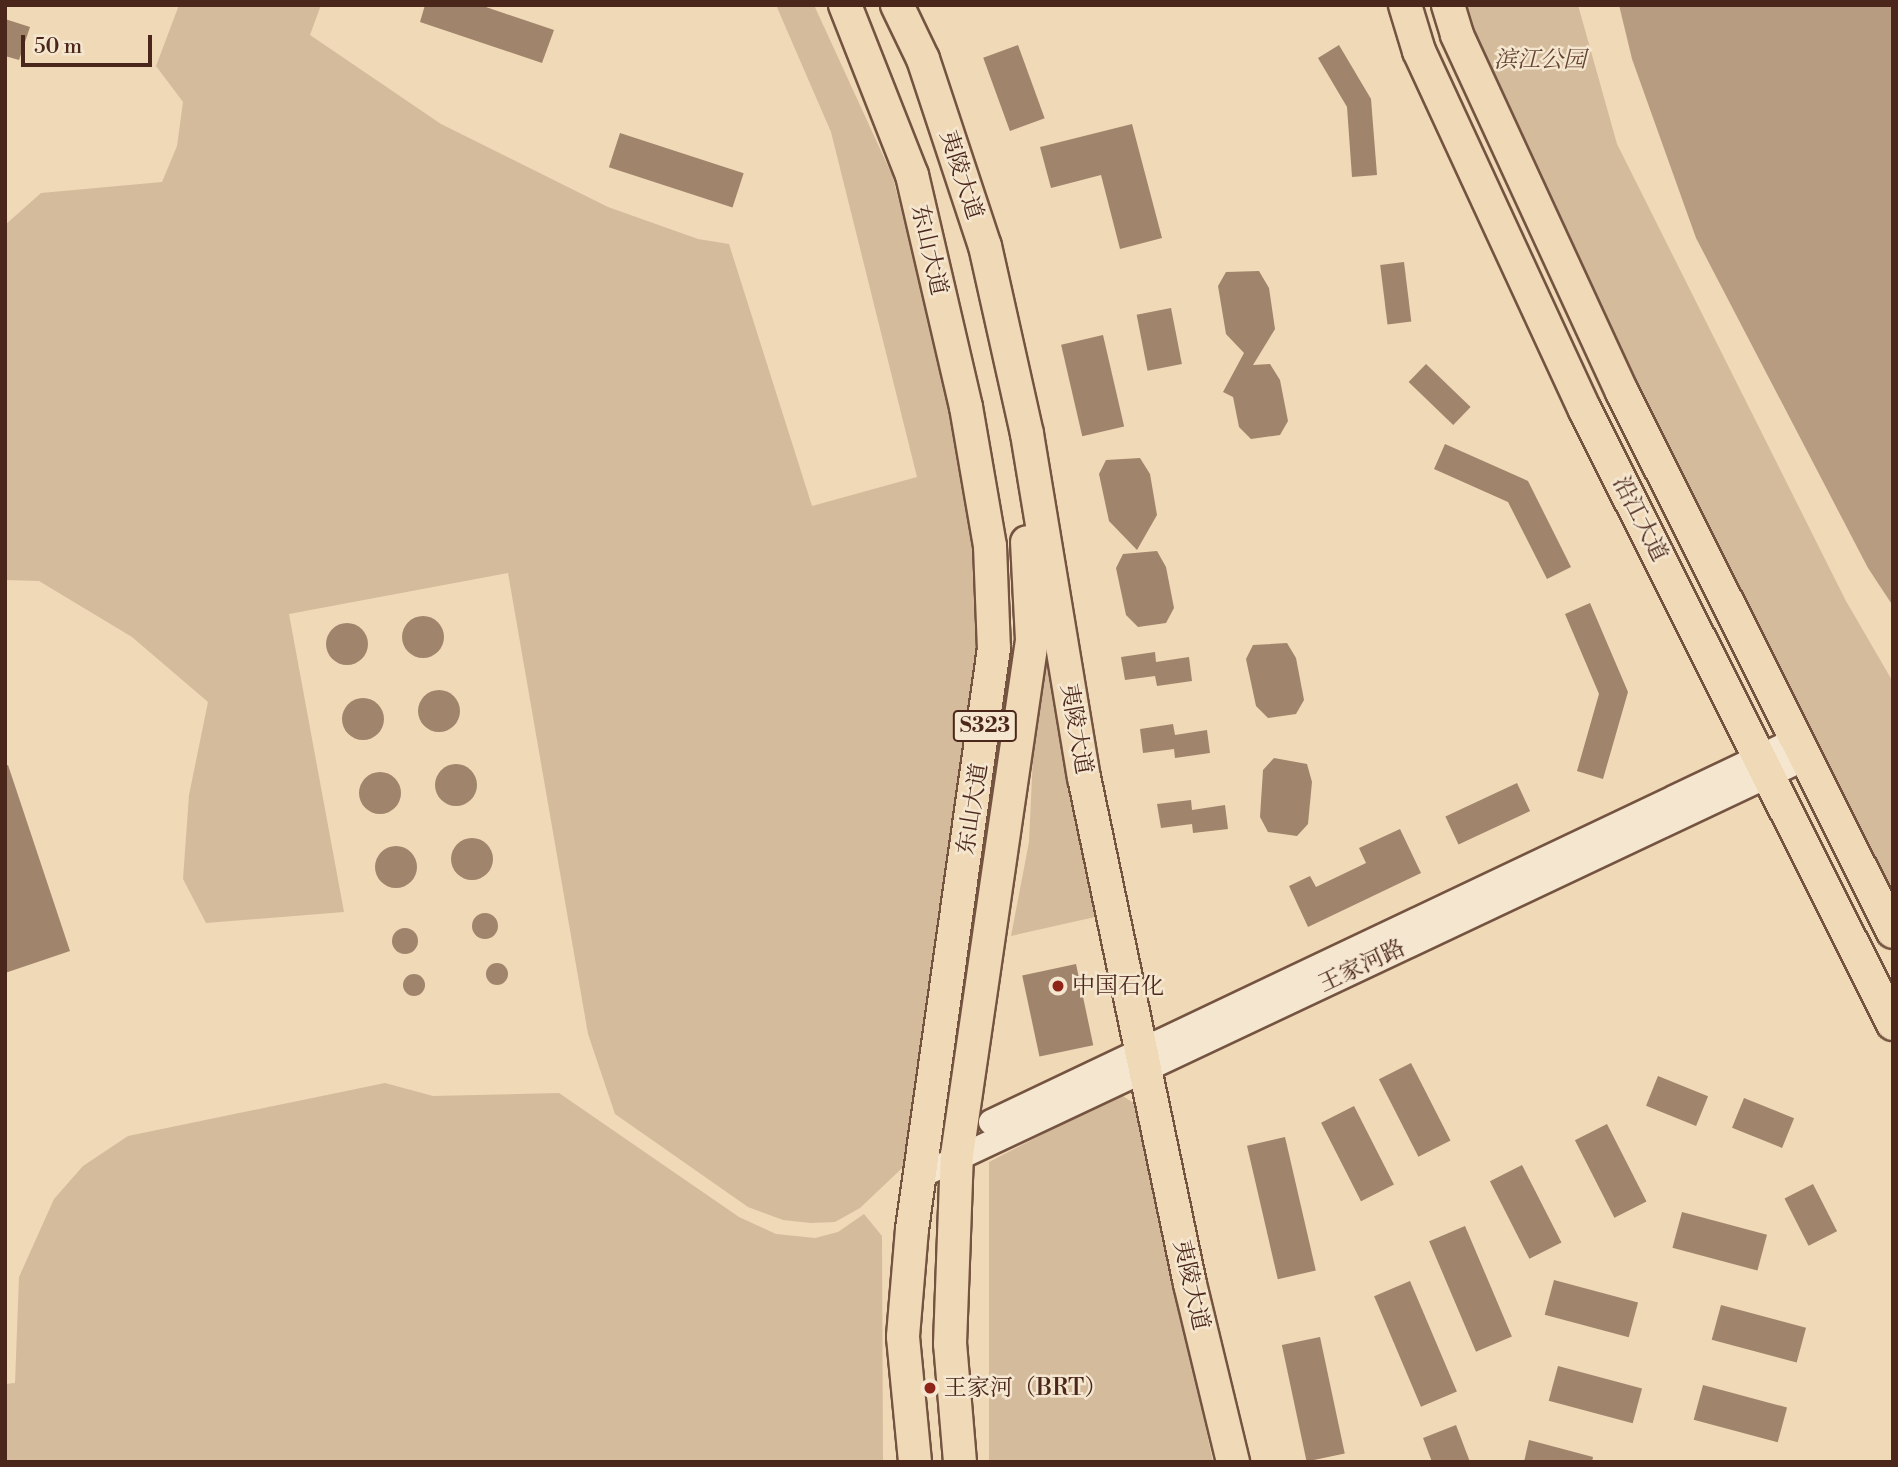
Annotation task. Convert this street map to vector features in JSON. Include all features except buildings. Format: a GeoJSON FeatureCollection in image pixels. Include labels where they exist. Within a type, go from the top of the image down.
{"type":"FeatureCollection","features":[{"type":"Feature","properties":{"kind":"main road","name":"东山大道"},"geometry":{"type":"LineString","coordinates":[[845,5],[912,175],[966,407],[990,546],[994,648],[921,1166],[903,1337],[915,1462]]}},
{"type":"Feature","properties":{"kind":"main road","name":"东山大道"},"geometry":{"type":"LineString","coordinates":[[887,5],[949,161],[1003,395],[1027,536],[1032,640],[959,1146],[950,1344],[960,1462]]}},
{"type":"Feature","properties":{"kind":"main road","name":"夷陵大道"},"geometry":{"type":"LineString","coordinates":[[897,5],[923,59],[985,246],[1027,434],[1084,776],[1254,1462]]}},
{"type":"Feature","properties":{"kind":"main road","name":"夷陵大道"},"geometry":{"type":"LineString","coordinates":[[920,5],[942,51],[1005,241],[1047,430],[1152,1054],[1233,1462]]}},
{"type":"Feature","properties":{"kind":"main road","name":"沿江大道"},"geometry":{"type":"LineString","coordinates":[[1405,5],[1419,51],[1585,410],[1893,1024]]}},
{"type":"Feature","properties":{"kind":"main road","name":"沿江大道"},"geometry":{"type":"LineString","coordinates":[[1448,5],[1457,34],[1622,392],[1893,932]]}},
{"type":"Feature","properties":{"kind":"street","name":"王家河路"},"geometry":{"type":"LineString","coordinates":[[921,1166],[1152,1054],[1801,749]]}},
{"type":"Feature","properties":{"kind":"green space"},"geometry":{"type":"Polygon","coordinates":[[[179,5],[321,5],[310,35],[441,124],[608,207],[698,239],[729,244],[812,506],[917,477],[831,132],[776,5],[814,5],[892,175],[949,389],[975,539],[987,646],[917,1154],[860,1208],[835,1222],[783,1220],[748,1207],[615,1114],[588,1034],[508,573],[289,614],[344,912],[206,923],[183,879],[189,795],[208,702],[132,637],[39,581],[5,580],[5,225],[41,193],[162,182],[177,146],[183,102],[156,66],[179,5]]]}},
{"type":"Feature","properties":{"kind":"green space","name":"滨江公园"},"geometry":{"type":"Polygon","coordinates":[[[1462,5],[1578,5],[1617,144],[1846,601],[1893,682],[1893,903],[1643,407],[1505,115],[1462,5]]]}},
{"type":"Feature","properties":{"kind":"green space"},"geometry":{"type":"Polygon","coordinates":[[[1040,606],[1095,917],[1011,936],[1029,842],[1040,606]]]}},
{"type":"Feature","properties":{"kind":"green space"},"geometry":{"type":"Polygon","coordinates":[[[385,1083],[433,1096],[559,1093],[739,1217],[776,1234],[815,1238],[838,1232],[864,1214],[882,1236],[883,1462],[5,1462],[5,1384],[15,1383],[19,1277],[54,1199],[83,1166],[128,1136],[385,1083]]]}},
{"type":"Feature","properties":{"kind":"green space"},"geometry":{"type":"Polygon","coordinates":[[[1120,1094],[1138,1106],[1213,1462],[989,1462],[989,1162],[1120,1094]]]}},
{"type":"Feature","properties":{"kind":"shaded area"},"geometry":{"type":"Polygon","coordinates":[[[1619,5],[1893,5],[1893,606],[1868,568],[1696,238],[1632,59],[1619,5]]]}},
{"type":"Feature","properties":{"kind":"place","name":"中国石化"},"geometry":{"type":"Point","coordinates":[1058,986]}},
{"type":"Feature","properties":{"kind":"place","name":"王家河（BRT）"},"geometry":{"type":"Point","coordinates":[930,1388]}}]}
